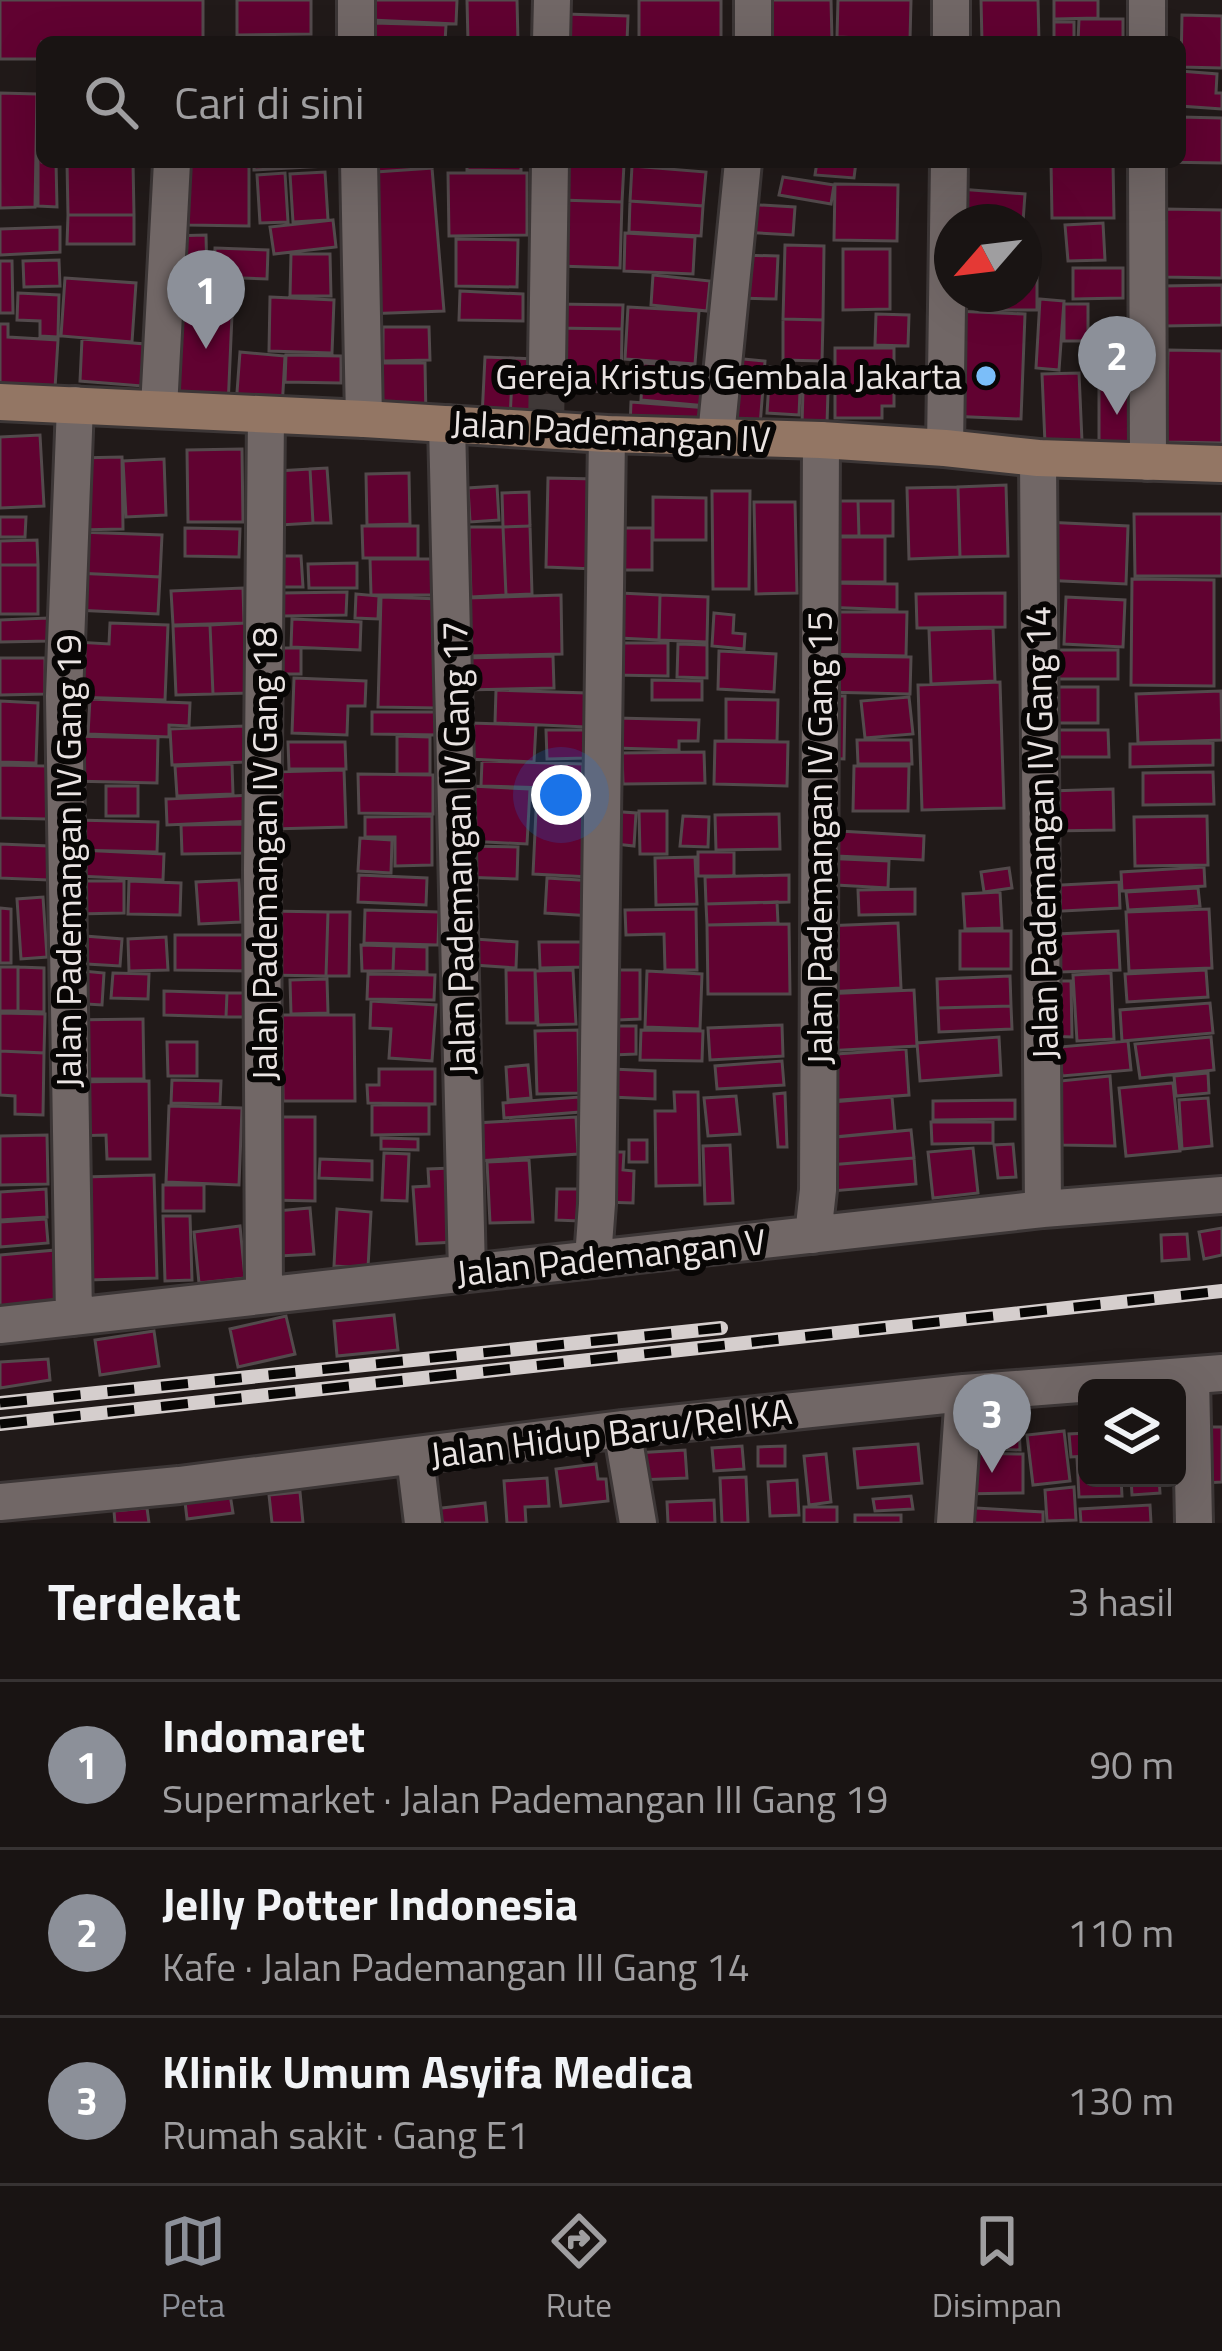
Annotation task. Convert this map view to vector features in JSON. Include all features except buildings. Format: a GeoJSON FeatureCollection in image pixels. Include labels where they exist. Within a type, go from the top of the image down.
{"type":"FeatureCollection","features":[{"type":"Feature","properties":{"kind":"street"},"geometry":{"type":"LineString","coordinates":[[356,0],[356,36]]}},
{"type":"Feature","properties":{"kind":"street"},"geometry":{"type":"LineString","coordinates":[[551,36],[552,0]]}},
{"type":"Feature","properties":{"kind":"street"},"geometry":{"type":"LineString","coordinates":[[753,0],[753,36]]}},
{"type":"Feature","properties":{"kind":"street"},"geometry":{"type":"LineString","coordinates":[[951,0],[951,36]]}},
{"type":"Feature","properties":{"kind":"street"},"geometry":{"type":"LineString","coordinates":[[1147,0],[1147,36]]}},
{"type":"Feature","properties":{"kind":"street"},"geometry":{"type":"LineString","coordinates":[[159,408],[172,168]]}},
{"type":"Feature","properties":{"kind":"street"},"geometry":{"type":"LineString","coordinates":[[359,168],[364,418]]}},
{"type":"Feature","properties":{"kind":"street"},"geometry":{"type":"LineString","coordinates":[[547,366],[550,168]]}},
{"type":"Feature","properties":{"kind":"street"},"geometry":{"type":"LineString","coordinates":[[716,436],[742,168]]}},
{"type":"Feature","properties":{"kind":"street"},"geometry":{"type":"LineString","coordinates":[[945,448],[949,168]]}},
{"type":"Feature","properties":{"kind":"street"},"geometry":{"type":"LineString","coordinates":[[1148,168],[1148,462]]}},
{"type":"Feature","properties":{"kind":"street","name":"Jalan Pademangan IV"},"geometry":{"type":"LineString","coordinates":[[0,402],[607,434],[821,440],[1038,458],[1222,464]]}},
{"type":"Feature","properties":{"kind":"street","name":"Jalan Pademangan IV Gang 19"},"geometry":{"type":"LineString","coordinates":[[74,1317],[64,697],[75,405]]}},
{"type":"Feature","properties":{"kind":"street","name":"Jalan Pademangan IV Gang 18"},"geometry":{"type":"LineString","coordinates":[[264,1294],[266,415]]}},
{"type":"Feature","properties":{"kind":"street","name":"Jalan Pademangan IV Gang 17"},"geometry":{"type":"LineString","coordinates":[[447,424],[467,1273]]}},
{"type":"Feature","properties":{"kind":"street"},"geometry":{"type":"LineString","coordinates":[[593,1258],[607,434]]}},
{"type":"Feature","properties":{"kind":"street","name":"Jalan Pademangan IV Gang 15"},"geometry":{"type":"LineString","coordinates":[[813,1235],[818,1190],[821,440]]}},
{"type":"Feature","properties":{"kind":"street","name":"Jalan Pademangan IV Gang 14"},"geometry":{"type":"LineString","coordinates":[[1038,458],[1043,1209]]}},
{"type":"Feature","properties":{"kind":"street","name":"Jalan Pademangan V"},"geometry":{"type":"LineString","coordinates":[[0,1324],[1043,1209],[1222,1195]]}},
{"type":"Feature","properties":{"kind":"street"},"geometry":{"type":"LineString","coordinates":[[1194,1523],[1206,1375]]}},
{"type":"Feature","properties":{"kind":"street","name":"Jalan Hidup Baru/Rel KA"},"geometry":{"type":"LineString","coordinates":[[0,1502],[179,1486],[622,1429],[964,1393],[1206,1375]]}},
{"type":"Feature","properties":{"kind":"street"},"geometry":{"type":"LineString","coordinates":[[955,1523],[964,1393]]}},
{"type":"Feature","properties":{"kind":"street"},"geometry":{"type":"LineString","coordinates":[[622,1429],[638,1523]]}},
{"type":"Feature","properties":{"kind":"street"},"geometry":{"type":"LineString","coordinates":[[415,1457],[424,1523]]}},
{"type":"Feature","properties":{"kind":"tunnel"},"geometry":{"type":"LineString","coordinates":[[546,430],[547,366]]}},
{"type":"Feature","properties":{"kind":"railway"},"geometry":{"type":"LineString","coordinates":[[0,1424],[1222,1291]]}},
{"type":"Feature","properties":{"kind":"railway"},"geometry":{"type":"LineString","coordinates":[[0,1403],[721,1328]]}},
{"type":"Feature","properties":{"kind":"place","name":"Indomaret"},"geometry":{"type":"Point","coordinates":[206,349]}},
{"type":"Feature","properties":{"kind":"place","name":"Gereja Kristus Gembala Jakarta"},"geometry":{"type":"Point","coordinates":[986,376]}},
{"type":"Feature","properties":{"kind":"place","name":"Jelly Potter Indonesia"},"geometry":{"type":"Point","coordinates":[1117,415]}},
{"type":"Feature","properties":{"kind":"place","name":"Klinik Umum Asyifa Medica"},"geometry":{"type":"Point","coordinates":[992,1473]}}]}
